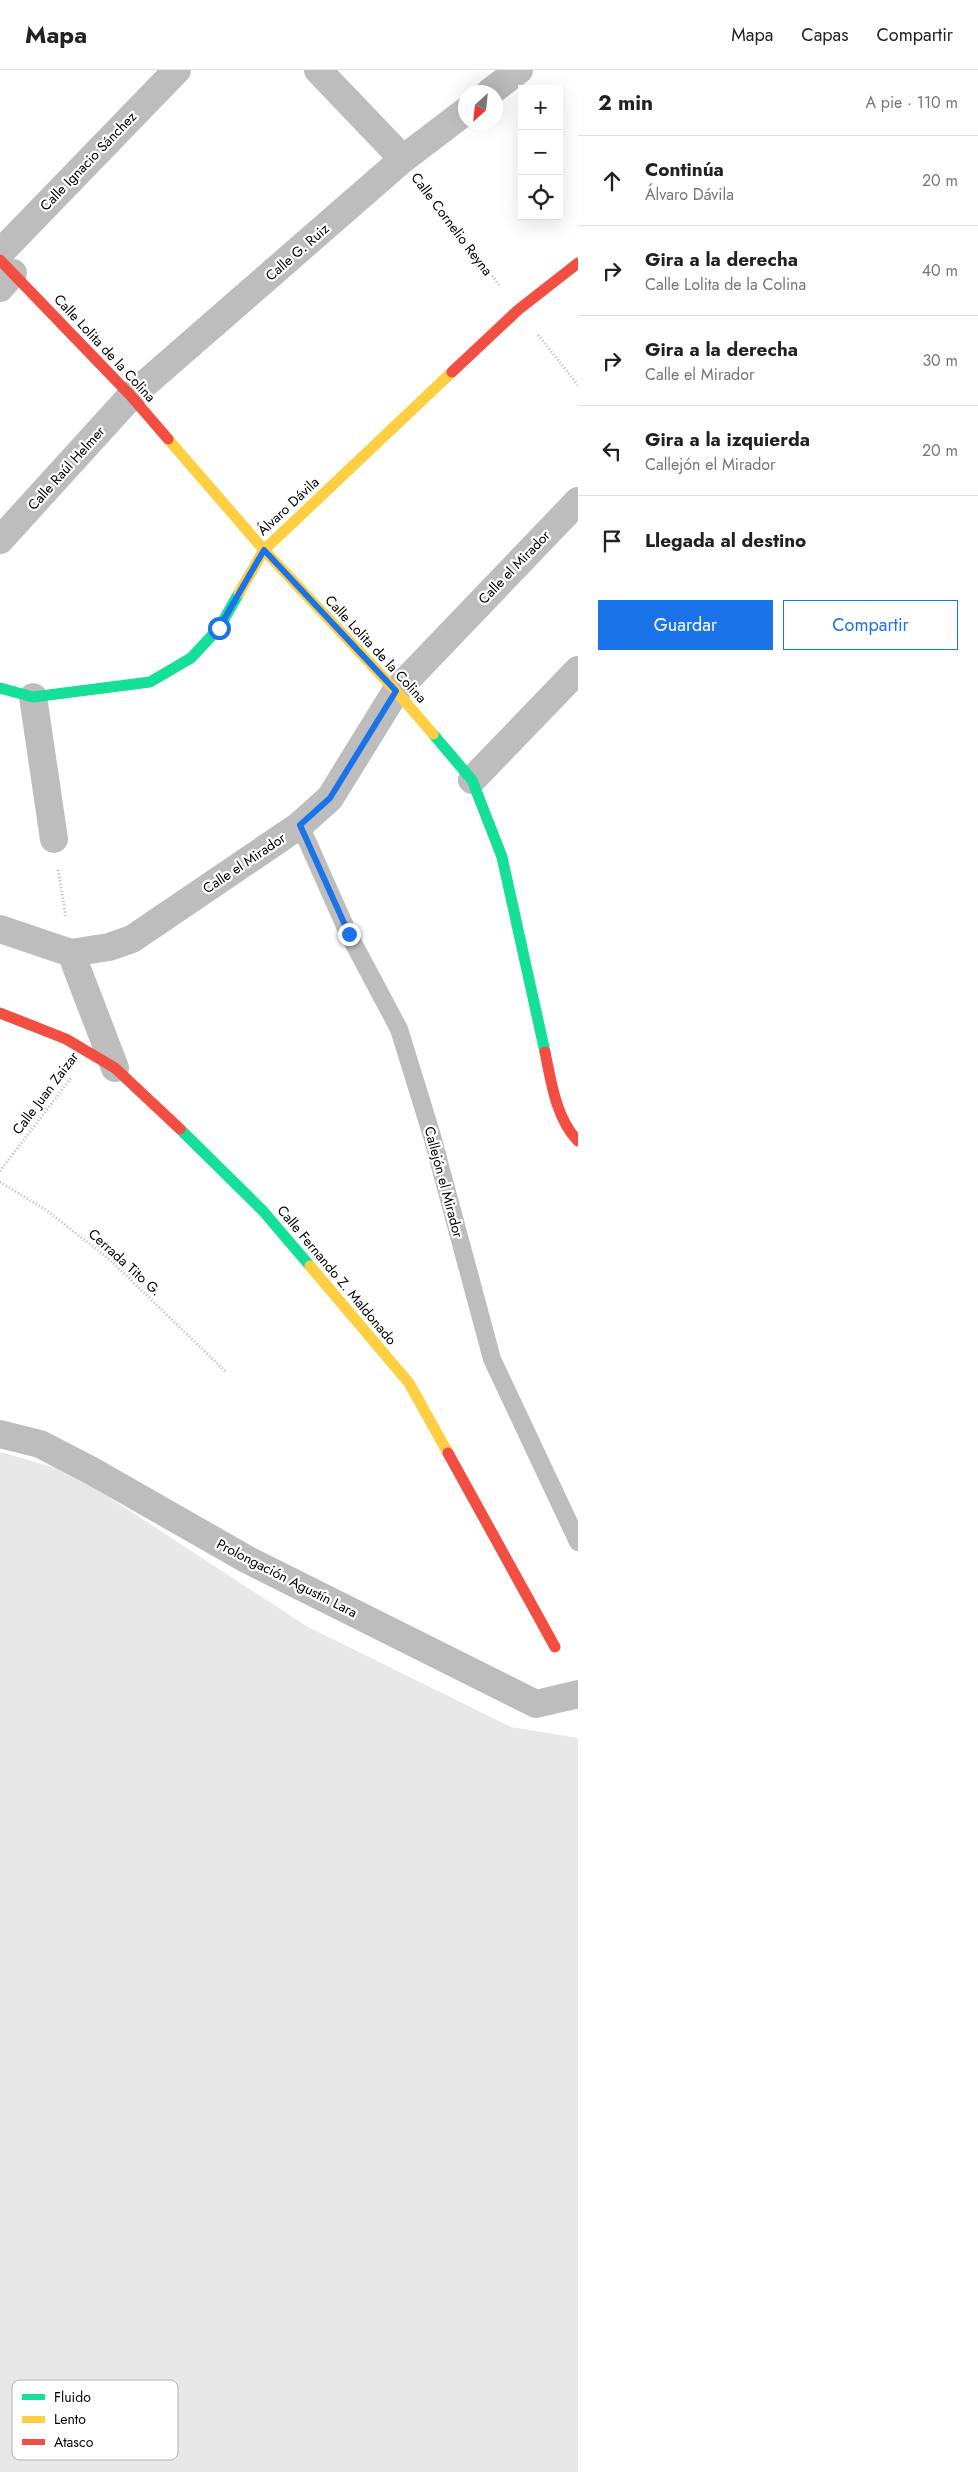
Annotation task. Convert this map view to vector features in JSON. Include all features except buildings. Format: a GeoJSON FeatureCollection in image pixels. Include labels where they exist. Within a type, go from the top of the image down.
{"type":"FeatureCollection","features":[{"type":"Feature","properties":{"kind":"street","name":"Calle Ignacio Sánchez"},"geometry":{"type":"LineString","coordinates":[[3,268],[177,70]]}},
{"type":"Feature","properties":{"kind":"street","name":"Calle Cornelio Reyna"},"geometry":{"type":"LineString","coordinates":[[318,70],[403,159]]}},
{"type":"Feature","properties":{"kind":"street"},"geometry":{"type":"LineString","coordinates":[[499,85],[519,70]]}},
{"type":"Feature","properties":{"kind":"street","name":"Calle G. Ruiz"},"geometry":{"type":"LineString","coordinates":[[131,396],[403,159],[458,117]]}},
{"type":"Feature","properties":{"kind":"street","name":"Álvaro Dávila"},"geometry":{"type":"LineString","coordinates":[[0,688],[33,697],[150,682],[190,658],[219,628],[264,550],[518,310],[578,263]]}},
{"type":"Feature","properties":{"kind":"street","name":"Calle Lolita de la Colina"},"geometry":{"type":"LineString","coordinates":[[3,268],[131,396],[264,550],[396,691],[472,780],[502,857],[553,1090],[570,1133],[578,1141]]}},
{"type":"Feature","properties":{"kind":"street","name":"Calle Raúl Helmer"},"geometry":{"type":"LineString","coordinates":[[0,540],[131,396]]}},
{"type":"Feature","properties":{"kind":"street","name":"Calle el Mirador"},"geometry":{"type":"LineString","coordinates":[[71,953],[109,947],[132,939],[300,825],[330,798],[396,691],[578,501]]}},
{"type":"Feature","properties":{"kind":"street"},"geometry":{"type":"LineString","coordinates":[[472,780],[578,670]]}},
{"type":"Feature","properties":{"kind":"street"},"geometry":{"type":"LineString","coordinates":[[33,697],[54,839]]}},
{"type":"Feature","properties":{"kind":"street"},"geometry":{"type":"LineString","coordinates":[[0,929],[71,953],[115,1068]]}},
{"type":"Feature","properties":{"kind":"street","name":"Calle Fernando Z. Maldonado"},"geometry":{"type":"LineString","coordinates":[[0,1013],[31,1024],[90,1052],[115,1068],[142,1091],[263,1210],[409,1383],[555,1647]]}},
{"type":"Feature","properties":{"kind":"street","name":"Prolongación Agustín Lara"},"geometry":{"type":"LineString","coordinates":[[0,1434],[49,1449],[92,1471],[248,1560],[536,1704],[578,1694]]}},
{"type":"Feature","properties":{"kind":"lane","name":"Callejón el Mirador"},"geometry":{"type":"LineString","coordinates":[[300,825],[349,934],[399,1029],[432,1136],[492,1359],[578,1542]]}},
{"type":"Feature","properties":{"kind":"path","name":"Calle Cornelio Reyna"},"geometry":{"type":"LineString","coordinates":[[403,159],[518,310],[578,385]]}},
{"type":"Feature","properties":{"kind":"path"},"geometry":{"type":"LineString","coordinates":[[54,839],[71,953]]}},
{"type":"Feature","properties":{"kind":"path","name":"Calle Juan Zaizar"},"geometry":{"type":"LineString","coordinates":[[0,1171],[90,1052]]}},
{"type":"Feature","properties":{"kind":"path","name":"Cerrada Tito G."},"geometry":{"type":"LineString","coordinates":[[0,1182],[46,1210],[109,1259],[226,1372]]}},
{"type":"Feature","properties":{"kind":"shaded area"},"geometry":{"type":"Polygon","coordinates":[[[0,1452],[70,1472],[308,1627],[511,1727],[578,1738],[578,2472],[0,2472],[0,1452]]]}},
{"type":"Feature","properties":{"kind":"traffic: fast"},"geometry":{"type":"LineString","coordinates":[[0,688],[33,697],[150,682],[191,658],[219,628],[239,593]]}},
{"type":"Feature","properties":{"kind":"traffic: fast"},"geometry":{"type":"LineString","coordinates":[[433,734],[472,780],[502,857],[545,1052]]}},
{"type":"Feature","properties":{"kind":"traffic: fast"},"geometry":{"type":"LineString","coordinates":[[180,1129],[263,1211],[310,1266]]}},
{"type":"Feature","properties":{"kind":"traffic: slow"},"geometry":{"type":"LineString","coordinates":[[239,593],[264,550],[452,372]]}},
{"type":"Feature","properties":{"kind":"traffic: slow"},"geometry":{"type":"LineString","coordinates":[[168,439],[264,550],[396,691],[433,734]]}},
{"type":"Feature","properties":{"kind":"traffic: slow"},"geometry":{"type":"LineString","coordinates":[[310,1266],[409,1383],[448,1453]]}},
{"type":"Feature","properties":{"kind":"traffic: jam"},"geometry":{"type":"LineString","coordinates":[[0,260],[131,396],[168,439]]}},
{"type":"Feature","properties":{"kind":"traffic: jam"},"geometry":{"type":"LineString","coordinates":[[452,372],[518,310],[578,263]]}},
{"type":"Feature","properties":{"kind":"traffic: jam"},"geometry":{"type":"LineString","coordinates":[[0,1013],[66,1039],[115,1068],[180,1129]]}},
{"type":"Feature","properties":{"kind":"traffic: jam"},"geometry":{"type":"LineString","coordinates":[[545,1052],[559,1111],[564,1122],[578,1141]]}},
{"type":"Feature","properties":{"kind":"traffic: jam"},"geometry":{"type":"LineString","coordinates":[[448,1453],[555,1647]]}},
{"type":"Feature","properties":{"kind":"route"},"geometry":{"type":"LineString","coordinates":[[219,628],[264,550],[396,691],[330,798],[300,825],[349,934]]}}]}
